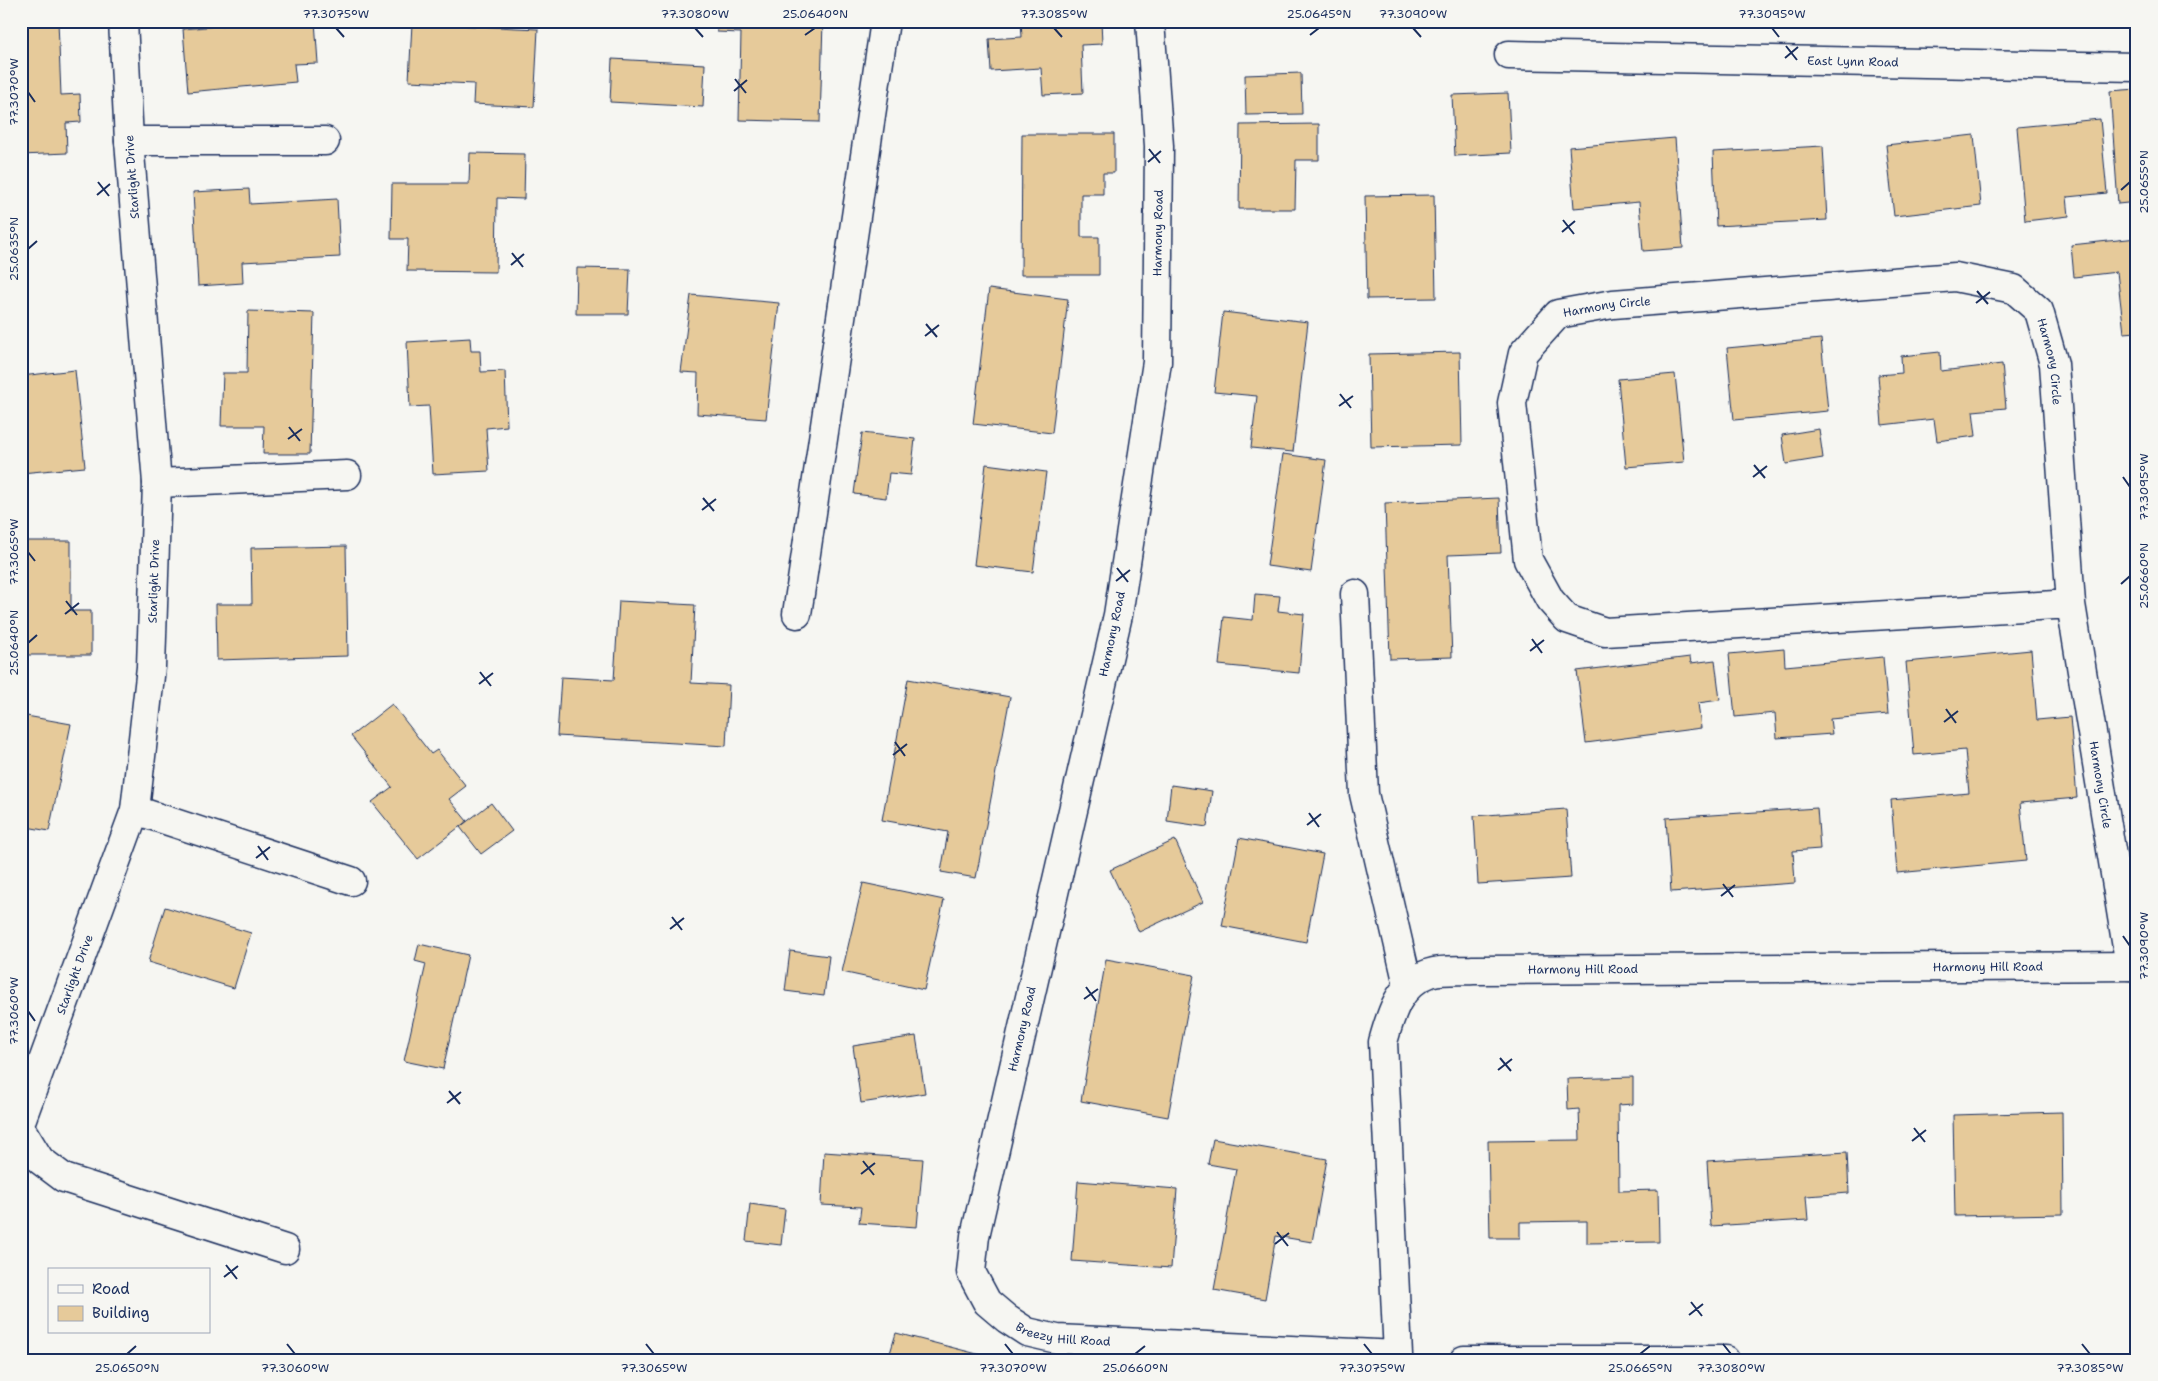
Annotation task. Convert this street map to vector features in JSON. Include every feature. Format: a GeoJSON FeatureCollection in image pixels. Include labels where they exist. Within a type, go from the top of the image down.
{"type":"FeatureCollection","features":[{"type":"Feature","properties":{"kind":"street","name":"Starlight Drive"},"geometry":{"type":"LineString","coordinates":[[21,1121],[135,810],[151,668],[157,483],[129,141],[123,21]]}},
{"type":"Feature","properties":{"kind":"street"},"geometry":{"type":"LineString","coordinates":[[797,614],[885,21]]}},
{"type":"Feature","properties":{"kind":"street","name":"Harmony Road"},"geometry":{"type":"LineString","coordinates":[[975,1236],[1118,615],[1157,362],[1159,146],[1150,21]]}},
{"type":"Feature","properties":{"kind":"street","name":"East Lynn Road"},"geometry":{"type":"LineString","coordinates":[[1509,55],[2137,67]]}},
{"type":"Feature","properties":{"kind":"street"},"geometry":{"type":"LineString","coordinates":[[129,141],[325,140]]}},
{"type":"Feature","properties":{"kind":"street","name":"Harmony Circle"},"geometry":{"type":"LineString","coordinates":[[2072,604],[1606,632],[1567,618],[1550,600],[1528,560],[1512,404],[1523,353],[1558,314],[1613,304],[1955,277],[2014,289],[2039,311],[2054,364],[2072,604],[2133,966]]}},
{"type":"Feature","properties":{"kind":"street"},"geometry":{"type":"LineString","coordinates":[[157,483],[347,475]]}},
{"type":"Feature","properties":{"kind":"street"},"geometry":{"type":"LineString","coordinates":[[1355,594],[1364,794],[1408,985]]}},
{"type":"Feature","properties":{"kind":"street"},"geometry":{"type":"LineString","coordinates":[[135,810],[351,881]]}},
{"type":"Feature","properties":{"kind":"street","name":"Harmony Hill Road"},"geometry":{"type":"LineString","coordinates":[[1398,1355],[1383,1042],[1392,1010],[1408,985],[1431,973],[1473,970],[2133,966]]}},
{"type":"Feature","properties":{"kind":"street"},"geometry":{"type":"LineString","coordinates":[[21,1129],[40,1160],[64,1178],[285,1249]]}},
{"type":"Feature","properties":{"kind":"street","name":"Breezy Hill Road"},"geometry":{"type":"LineString","coordinates":[[975,1236],[971,1272],[975,1280],[987,1302],[1026,1332],[1057,1339],[1398,1355]]}},
{"type":"Feature","properties":{"kind":"street"},"geometry":{"type":"LineString","coordinates":[[1464,1360],[1725,1360]]}},
{"type":"Feature","properties":{"kind":"building"},"geometry":{"type":"Polygon","coordinates":[[[21,21],[58,21],[61,95],[80,94],[81,122],[66,123],[67,153],[21,155],[21,21]]]}},
{"type":"Feature","properties":{"kind":"building"},"geometry":{"type":"Polygon","coordinates":[[[277,21],[315,21],[318,63],[294,64],[296,82],[188,92],[183,29],[277,21]]]}},
{"type":"Feature","properties":{"kind":"building"},"geometry":{"type":"Polygon","coordinates":[[[717,21],[823,21],[820,122],[739,120],[741,33],[717,32],[717,21]]]}},
{"type":"Feature","properties":{"kind":"building"},"geometry":{"type":"Polygon","coordinates":[[[1021,21],[1101,21],[1102,44],[1081,45],[1083,93],[1043,95],[1041,68],[991,71],[989,39],[1022,37],[1021,21]]]}},
{"type":"Feature","properties":{"kind":"building"},"geometry":{"type":"Polygon","coordinates":[[[412,23],[538,29],[534,107],[473,104],[474,84],[409,81],[412,23]]]}},
{"type":"Feature","properties":{"kind":"building"},"geometry":{"type":"Polygon","coordinates":[[[612,59],[705,64],[703,107],[610,102],[612,59]]]}},
{"type":"Feature","properties":{"kind":"building"},"geometry":{"type":"Polygon","coordinates":[[[1301,73],[1302,114],[1246,115],[1245,75],[1301,73]]]}},
{"type":"Feature","properties":{"kind":"building"},"geometry":{"type":"Polygon","coordinates":[[[2137,89],[2137,202],[2118,204],[2110,91],[2137,89]]]}},
{"type":"Feature","properties":{"kind":"building"},"geometry":{"type":"Polygon","coordinates":[[[1508,93],[1511,153],[1455,156],[1452,95],[1508,93]]]}},
{"type":"Feature","properties":{"kind":"building"},"geometry":{"type":"Polygon","coordinates":[[[2100,119],[2107,193],[2067,197],[2069,216],[2025,221],[2017,127],[2100,119]]]}},
{"type":"Feature","properties":{"kind":"building"},"geometry":{"type":"Polygon","coordinates":[[[1319,124],[1319,160],[1296,160],[1295,209],[1239,209],[1240,125],[1319,124]]]}},
{"type":"Feature","properties":{"kind":"building"},"geometry":{"type":"Polygon","coordinates":[[[1022,134],[1114,134],[1114,173],[1103,173],[1103,194],[1081,194],[1081,237],[1099,237],[1099,275],[1021,275],[1022,134]]]}},
{"type":"Feature","properties":{"kind":"building"},"geometry":{"type":"Polygon","coordinates":[[[1974,135],[1981,206],[1894,216],[1886,145],[1974,135]]]}},
{"type":"Feature","properties":{"kind":"building"},"geometry":{"type":"Polygon","coordinates":[[[1675,138],[1683,248],[1643,251],[1639,202],[1574,208],[1569,147],[1675,138]]]}},
{"type":"Feature","properties":{"kind":"building"},"geometry":{"type":"Polygon","coordinates":[[[1823,146],[1827,220],[1716,226],[1713,152],[1823,146]]]}},
{"type":"Feature","properties":{"kind":"building"},"geometry":{"type":"Polygon","coordinates":[[[470,153],[525,154],[524,199],[497,198],[496,272],[407,271],[408,239],[391,239],[392,184],[469,184],[470,153]]]}},
{"type":"Feature","properties":{"kind":"building"},"geometry":{"type":"Polygon","coordinates":[[[249,189],[250,204],[337,199],[340,257],[242,262],[243,283],[198,286],[193,192],[249,189]]]}},
{"type":"Feature","properties":{"kind":"building"},"geometry":{"type":"Polygon","coordinates":[[[1434,195],[1436,298],[1367,299],[1365,196],[1434,195]]]}},
{"type":"Feature","properties":{"kind":"building"},"geometry":{"type":"Polygon","coordinates":[[[2137,238],[2137,332],[2124,333],[2117,272],[2074,277],[2071,245],[2137,238]]]}},
{"type":"Feature","properties":{"kind":"building"},"geometry":{"type":"Polygon","coordinates":[[[577,268],[630,269],[628,314],[576,314],[577,268]]]}},
{"type":"Feature","properties":{"kind":"building"},"geometry":{"type":"Polygon","coordinates":[[[989,289],[1068,299],[1052,433],[973,424],[989,289]]]}},
{"type":"Feature","properties":{"kind":"building"},"geometry":{"type":"Polygon","coordinates":[[[691,295],[779,303],[766,419],[697,414],[698,373],[681,372],[691,295]]]}},
{"type":"Feature","properties":{"kind":"building"},"geometry":{"type":"Polygon","coordinates":[[[248,311],[314,313],[310,454],[263,454],[264,426],[221,426],[223,373],[247,373],[248,311]]]}},
{"type":"Feature","properties":{"kind":"building"},"geometry":{"type":"Polygon","coordinates":[[[1223,312],[1308,322],[1293,452],[1251,448],[1257,396],[1214,392],[1223,312]]]}},
{"type":"Feature","properties":{"kind":"building"},"geometry":{"type":"Polygon","coordinates":[[[470,338],[471,351],[480,351],[481,372],[505,371],[507,426],[486,428],[489,471],[433,474],[429,406],[410,407],[407,342],[470,338]]]}},
{"type":"Feature","properties":{"kind":"building"},"geometry":{"type":"Polygon","coordinates":[[[1821,339],[1828,411],[1734,420],[1727,348],[1821,339]]]}},
{"type":"Feature","properties":{"kind":"building"},"geometry":{"type":"Polygon","coordinates":[[[1460,352],[1462,445],[1371,447],[1369,354],[1460,352]]]}},
{"type":"Feature","properties":{"kind":"building"},"geometry":{"type":"Polygon","coordinates":[[[1940,352],[1941,371],[2002,364],[2006,408],[1973,411],[1976,436],[1937,441],[1934,419],[1882,425],[1878,375],[1902,373],[1901,356],[1940,352]]]}},
{"type":"Feature","properties":{"kind":"building"},"geometry":{"type":"Polygon","coordinates":[[[75,370],[85,467],[21,473],[21,376],[75,370]]]}},
{"type":"Feature","properties":{"kind":"building"},"geometry":{"type":"Polygon","coordinates":[[[1675,374],[1684,462],[1626,467],[1618,379],[1675,374]]]}},
{"type":"Feature","properties":{"kind":"building"},"geometry":{"type":"Polygon","coordinates":[[[2132,415],[2137,415],[2137,450],[2132,415]]]}},
{"type":"Feature","properties":{"kind":"building"},"geometry":{"type":"Polygon","coordinates":[[[1819,429],[1823,458],[1786,464],[1782,435],[1819,429]]]}},
{"type":"Feature","properties":{"kind":"building"},"geometry":{"type":"Polygon","coordinates":[[[862,433],[915,439],[911,475],[889,473],[886,498],[854,494],[862,433]]]}},
{"type":"Feature","properties":{"kind":"building"},"geometry":{"type":"Polygon","coordinates":[[[1283,454],[1326,460],[1311,572],[1267,566],[1283,454]]]}},
{"type":"Feature","properties":{"kind":"building"},"geometry":{"type":"Polygon","coordinates":[[[986,464],[1046,472],[1033,572],[974,565],[986,464]]]}},
{"type":"Feature","properties":{"kind":"building"},"geometry":{"type":"Polygon","coordinates":[[[1499,498],[1501,553],[1448,555],[1452,657],[1390,659],[1385,503],[1499,498]]]}},
{"type":"Feature","properties":{"kind":"building"},"geometry":{"type":"Polygon","coordinates":[[[21,541],[71,541],[71,611],[91,611],[91,655],[21,655],[21,541]]]}},
{"type":"Feature","properties":{"kind":"building"},"geometry":{"type":"Polygon","coordinates":[[[346,546],[348,656],[217,660],[216,604],[252,604],[251,548],[346,546]]]}},
{"type":"Feature","properties":{"kind":"building"},"geometry":{"type":"Polygon","coordinates":[[[1255,594],[1280,596],[1278,611],[1304,614],[1299,673],[1219,665],[1224,617],[1253,620],[1255,594]]]}},
{"type":"Feature","properties":{"kind":"building"},"geometry":{"type":"Polygon","coordinates":[[[619,601],[695,605],[691,683],[729,685],[726,746],[557,736],[561,677],[614,680],[619,601]]]}},
{"type":"Feature","properties":{"kind":"building"},"geometry":{"type":"Polygon","coordinates":[[[1784,649],[1785,666],[1883,657],[1888,714],[1830,719],[1832,734],[1777,738],[1775,713],[1735,717],[1729,654],[1784,649]]]}},
{"type":"Feature","properties":{"kind":"building"},"geometry":{"type":"Polygon","coordinates":[[[2031,650],[2037,720],[2070,717],[2077,798],[2020,803],[2026,861],[1897,873],[1891,800],[1969,793],[1965,750],[1914,755],[1906,662],[2031,650]]]}},
{"type":"Feature","properties":{"kind":"building"},"geometry":{"type":"Polygon","coordinates":[[[1690,657],[1691,663],[1715,660],[1720,700],[1698,703],[1701,728],[1586,743],[1577,671],[1690,657]]]}},
{"type":"Feature","properties":{"kind":"building"},"geometry":{"type":"Polygon","coordinates":[[[908,679],[1010,697],[976,878],[941,872],[948,832],[882,820],[908,679]]]}},
{"type":"Feature","properties":{"kind":"building"},"geometry":{"type":"Polygon","coordinates":[[[392,704],[431,754],[437,750],[466,786],[449,799],[467,821],[418,859],[372,802],[392,787],[351,736],[392,704]]]}},
{"type":"Feature","properties":{"kind":"building"},"geometry":{"type":"Polygon","coordinates":[[[21,715],[71,724],[49,831],[21,826],[21,715]]]}},
{"type":"Feature","properties":{"kind":"building"},"geometry":{"type":"Polygon","coordinates":[[[1171,785],[1212,791],[1207,827],[1167,821],[1171,785]]]}},
{"type":"Feature","properties":{"kind":"building"},"geometry":{"type":"Polygon","coordinates":[[[491,803],[512,831],[481,854],[460,827],[491,803]]]}},
{"type":"Feature","properties":{"kind":"building"},"geometry":{"type":"Polygon","coordinates":[[[1817,808],[1820,849],[1793,851],[1795,883],[1671,892],[1666,818],[1817,808]]]}},
{"type":"Feature","properties":{"kind":"building"},"geometry":{"type":"Polygon","coordinates":[[[1566,809],[1571,878],[1478,884],[1474,816],[1566,809]]]}},
{"type":"Feature","properties":{"kind":"building"},"geometry":{"type":"Polygon","coordinates":[[[1239,838],[1323,854],[1306,942],[1222,926],[1239,838]]]}},
{"type":"Feature","properties":{"kind":"building"},"geometry":{"type":"Polygon","coordinates":[[[1175,840],[1203,902],[1139,932],[1110,870],[1175,840]]]}},
{"type":"Feature","properties":{"kind":"building"},"geometry":{"type":"Polygon","coordinates":[[[863,883],[944,900],[924,990],[842,972],[863,883]]]}},
{"type":"Feature","properties":{"kind":"building"},"geometry":{"type":"Polygon","coordinates":[[[165,907],[251,933],[234,988],[148,962],[165,907]]]}},
{"type":"Feature","properties":{"kind":"building"},"geometry":{"type":"Polygon","coordinates":[[[419,944],[468,955],[443,1069],[404,1061],[426,964],[415,961],[419,944]]]}},
{"type":"Feature","properties":{"kind":"building"},"geometry":{"type":"Polygon","coordinates":[[[790,951],[829,956],[824,996],[785,991],[790,951]]]}},
{"type":"Feature","properties":{"kind":"building"},"geometry":{"type":"Polygon","coordinates":[[[1106,959],[1194,975],[1168,1117],[1081,1101],[1106,959]]]}},
{"type":"Feature","properties":{"kind":"building"},"geometry":{"type":"Polygon","coordinates":[[[916,1036],[925,1093],[861,1103],[853,1046],[916,1036]]]}},
{"type":"Feature","properties":{"kind":"building"},"geometry":{"type":"Polygon","coordinates":[[[1633,1077],[1633,1104],[1618,1105],[1619,1191],[1658,1190],[1659,1242],[1587,1243],[1587,1221],[1520,1222],[1520,1238],[1490,1238],[1488,1141],[1580,1140],[1579,1109],[1568,1110],[1567,1079],[1633,1077]]]}},
{"type":"Feature","properties":{"kind":"building"},"geometry":{"type":"Polygon","coordinates":[[[2062,1112],[2063,1214],[1955,1216],[1953,1115],[2062,1112]]]}},
{"type":"Feature","properties":{"kind":"building"},"geometry":{"type":"Polygon","coordinates":[[[1213,1139],[1327,1159],[1312,1242],[1276,1236],[1265,1299],[1214,1290],[1236,1169],[1208,1164],[1213,1139]]]}},
{"type":"Feature","properties":{"kind":"building"},"geometry":{"type":"Polygon","coordinates":[[[824,1152],[923,1159],[917,1227],[859,1223],[861,1207],[821,1205],[824,1152]]]}},
{"type":"Feature","properties":{"kind":"building"},"geometry":{"type":"Polygon","coordinates":[[[1847,1152],[1849,1193],[1806,1196],[1808,1220],[1711,1226],[1707,1161],[1847,1152]]]}},
{"type":"Feature","properties":{"kind":"building"},"geometry":{"type":"Polygon","coordinates":[[[1078,1181],[1177,1189],[1171,1268],[1072,1261],[1078,1181]]]}},
{"type":"Feature","properties":{"kind":"building"},"geometry":{"type":"Polygon","coordinates":[[[750,1204],[785,1209],[781,1245],[746,1241],[750,1204]]]}},
{"type":"Feature","properties":{"kind":"building"},"geometry":{"type":"Polygon","coordinates":[[[896,1333],[985,1356],[984,1360],[888,1360],[896,1333]]]}}]}
